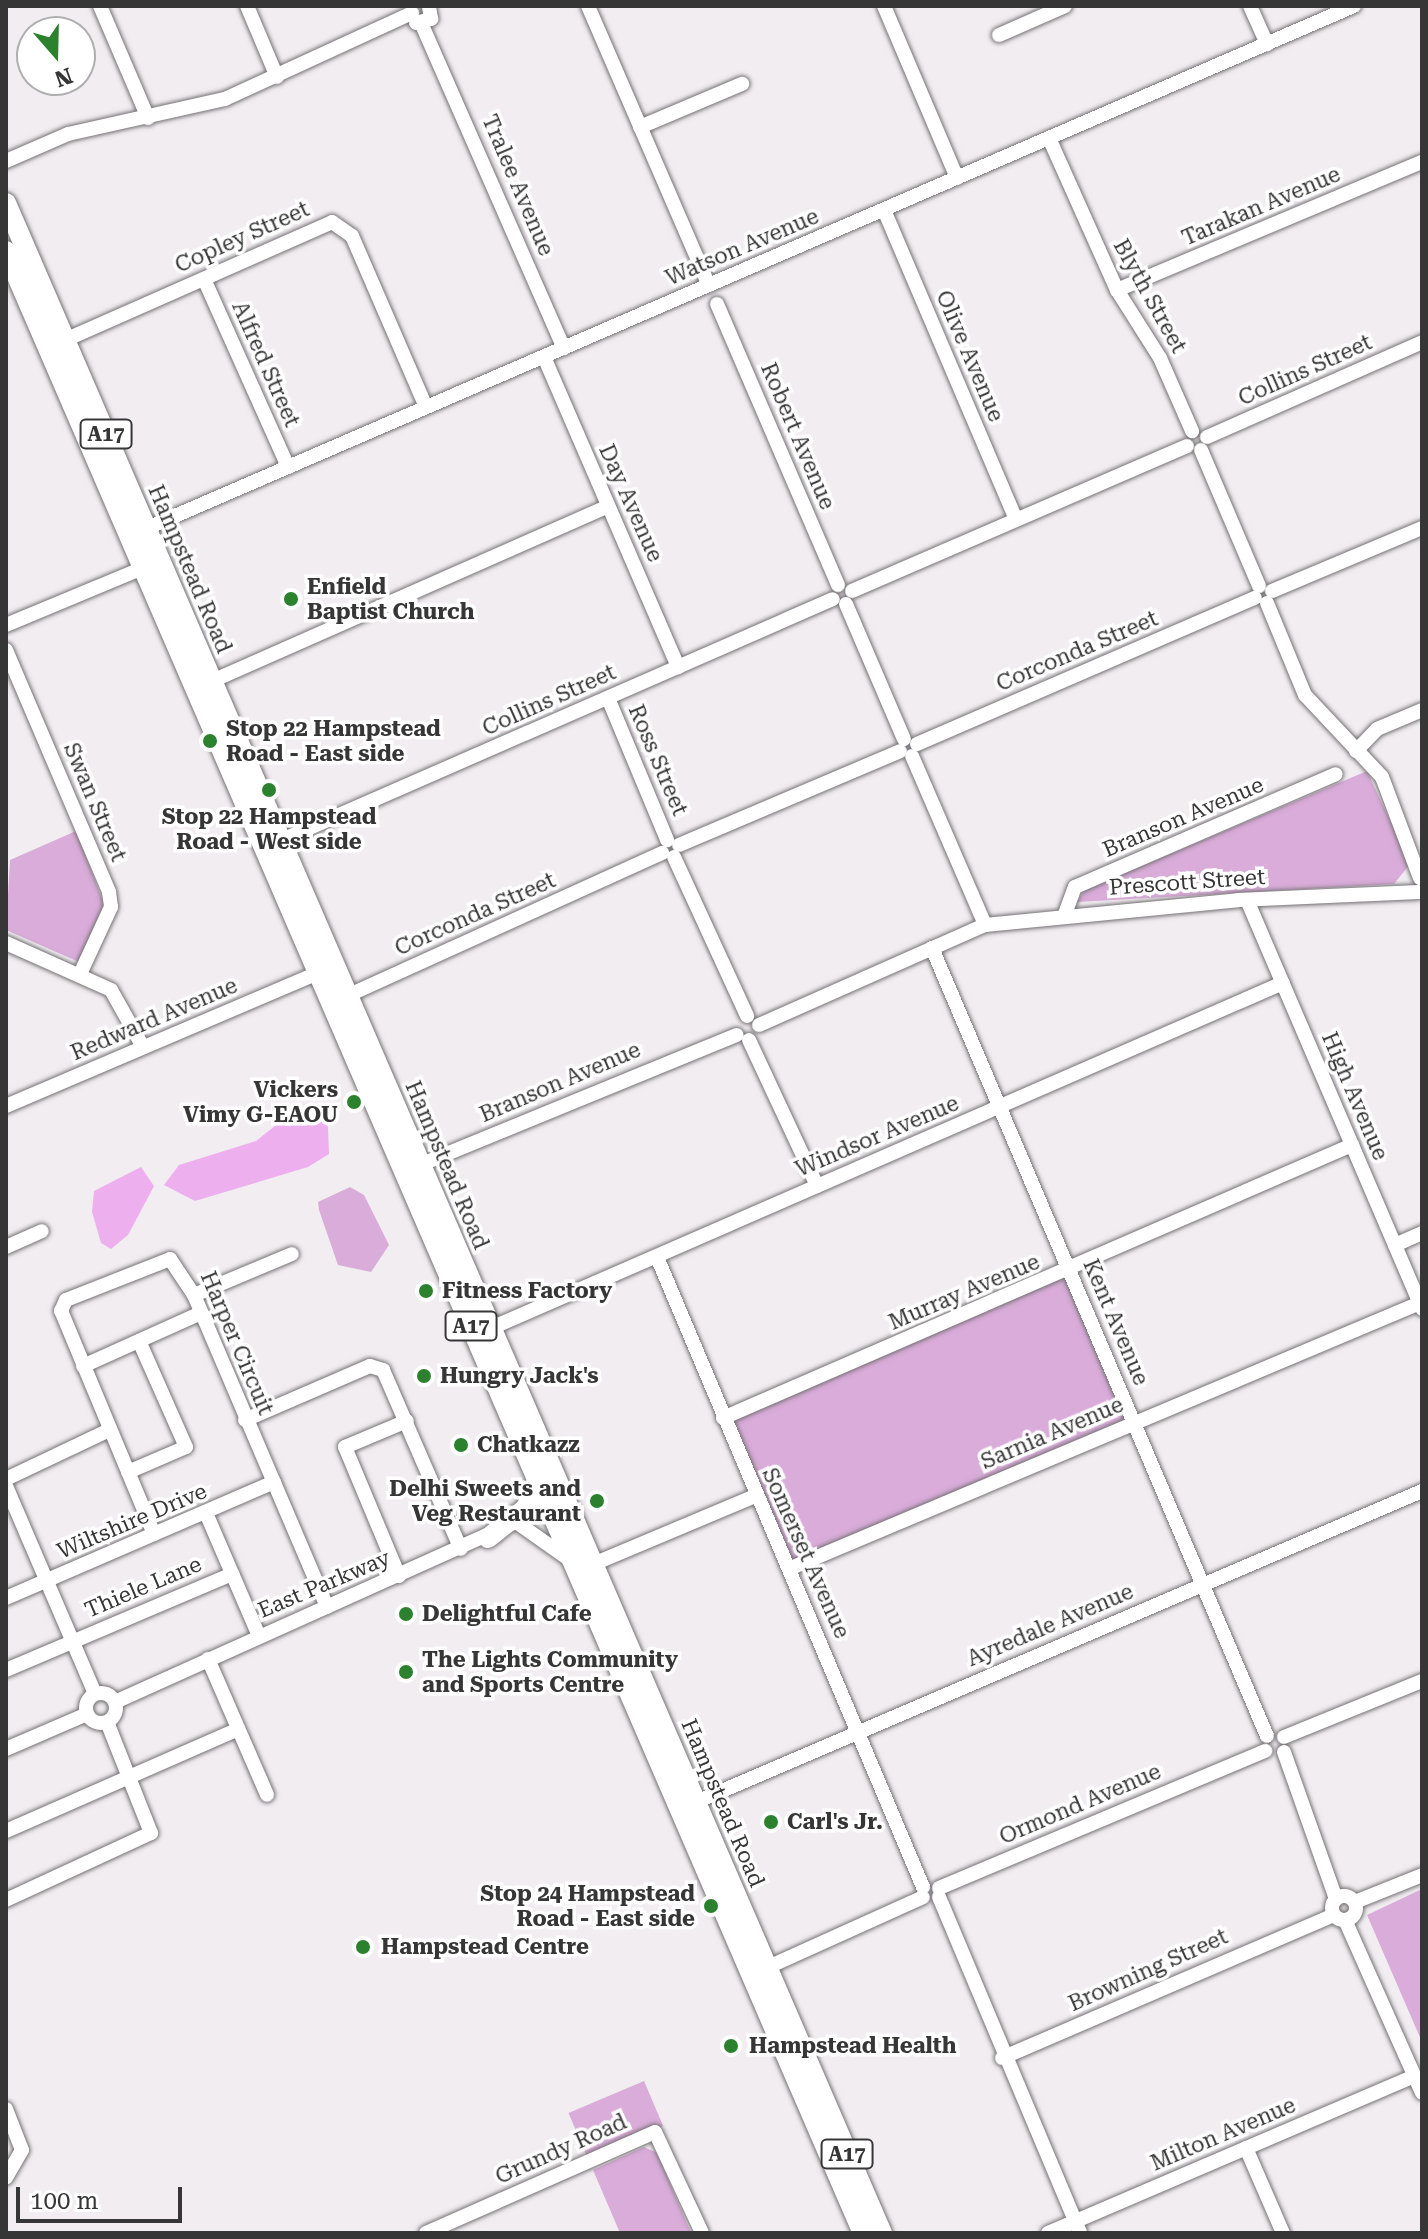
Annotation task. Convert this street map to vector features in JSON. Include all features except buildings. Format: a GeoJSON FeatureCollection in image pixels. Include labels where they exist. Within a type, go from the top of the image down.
{"type":"FeatureCollection","features":[{"type":"Feature","properties":{"kind":"highway","name":"Hampstead Road"},"geometry":{"type":"LineString","coordinates":[[6,203],[56,344],[274,844],[581,1567],[760,1971],[882,2233]]}},
{"type":"Feature","properties":{"kind":"highway","name":"Hampstead Road"},"geometry":{"type":"LineString","coordinates":[[6,251],[56,344]]}},
{"type":"Feature","properties":{"kind":"highway","name":"Hampstead Road"},"geometry":{"type":"LineString","coordinates":[[413,1168],[489,1329],[544,1475],[552,1510],[581,1567]]}},
{"type":"Feature","properties":{"kind":"highway"},"geometry":{"type":"LineString","coordinates":[[488,1538],[526,1508],[544,1475]]}},
{"type":"Feature","properties":{"kind":"highway","name":"Hampstead Road"},"geometry":{"type":"LineString","coordinates":[[760,1971],[859,2228]]}},
{"type":"Feature","properties":{"kind":"street"},"geometry":{"type":"LineString","coordinates":[[100,6],[148,118]]}},
{"type":"Feature","properties":{"kind":"street"},"geometry":{"type":"LineString","coordinates":[[247,6],[277,77]]}},
{"type":"Feature","properties":{"kind":"street"},"geometry":{"type":"LineString","coordinates":[[588,6],[709,285]]}},
{"type":"Feature","properties":{"kind":"street"},"geometry":{"type":"LineString","coordinates":[[884,6],[957,178]]}},
{"type":"Feature","properties":{"kind":"street"},"geometry":{"type":"LineString","coordinates":[[999,35],[1065,6]]}},
{"type":"Feature","properties":{"kind":"street"},"geometry":{"type":"LineString","coordinates":[[1250,6],[1267,44]]}},
{"type":"Feature","properties":{"kind":"street","name":"Watson Avenue"},"geometry":{"type":"LineString","coordinates":[[138,532],[1354,6]]}},
{"type":"Feature","properties":{"kind":"street"},"geometry":{"type":"LineString","coordinates":[[6,161],[68,134],[212,104],[423,13]]}},
{"type":"Feature","properties":{"kind":"street","name":"Tralee Avenue"},"geometry":{"type":"LineString","coordinates":[[423,13],[564,348]]}},
{"type":"Feature","properties":{"kind":"street"},"geometry":{"type":"LineString","coordinates":[[640,127],[742,84]]}},
{"type":"Feature","properties":{"kind":"street","name":"Blyth Street"},"geometry":{"type":"LineString","coordinates":[[1049,138],[1117,290],[1160,358],[1198,444]]}},
{"type":"Feature","properties":{"kind":"street","name":"Tarakan Avenue"},"geometry":{"type":"LineString","coordinates":[[1117,290],[1422,162]]}},
{"type":"Feature","properties":{"kind":"street","name":"Olive Avenue"},"geometry":{"type":"LineString","coordinates":[[884,210],[1016,519]]}},
{"type":"Feature","properties":{"kind":"street","name":"Copley Street"},"geometry":{"type":"LineString","coordinates":[[56,344],[332,222],[352,236],[426,407]]}},
{"type":"Feature","properties":{"kind":"street","name":"Alfred Street"},"geometry":{"type":"LineString","coordinates":[[204,279],[288,467]]}},
{"type":"Feature","properties":{"kind":"street","name":"Robert Avenue"},"geometry":{"type":"LineString","coordinates":[[717,304],[985,925]]}},
{"type":"Feature","properties":{"kind":"street","name":"Collins Street"},"geometry":{"type":"LineString","coordinates":[[274,844],[1016,519],[1198,444],[1422,342]]}},
{"type":"Feature","properties":{"kind":"street","name":"Day Avenue"},"geometry":{"type":"LineString","coordinates":[[544,357],[678,667]]}},
{"type":"Feature","properties":{"kind":"street"},"geometry":{"type":"LineString","coordinates":[[1198,444],[1305,695],[1382,777],[1420,879]]}},
{"type":"Feature","properties":{"kind":"street"},"geometry":{"type":"LineString","coordinates":[[202,684],[608,506]]}},
{"type":"Feature","properties":{"kind":"street","name":"Corconda Street"},"geometry":{"type":"LineString","coordinates":[[340,999],[671,849],[1422,528]]}},
{"type":"Feature","properties":{"kind":"street"},"geometry":{"type":"LineString","coordinates":[[6,625],[152,565]]}},
{"type":"Feature","properties":{"kind":"street","name":"Swan Street"},"geometry":{"type":"LineString","coordinates":[[6,650],[109,892],[111,907],[81,972]]}},
{"type":"Feature","properties":{"kind":"street","name":"Ross Street"},"geometry":{"type":"LineString","coordinates":[[608,698],[817,1186]]}},
{"type":"Feature","properties":{"kind":"street"},"geometry":{"type":"LineString","coordinates":[[1356,751],[1377,729],[1422,710]]}},
{"type":"Feature","properties":{"kind":"street","name":"Branson Avenue"},"geometry":{"type":"LineString","coordinates":[[1065,914],[1075,887],[1336,774]]}},
{"type":"Feature","properties":{"kind":"street","name":"Prescott Street"},"geometry":{"type":"LineString","coordinates":[[985,925],[1065,914],[1393,890],[1420,879]]}},
{"type":"Feature","properties":{"kind":"street","name":"High Avenue"},"geometry":{"type":"LineString","coordinates":[[1247,900],[1421,1306]]}},
{"type":"Feature","properties":{"kind":"street","name":"Branson Avenue"},"geometry":{"type":"LineString","coordinates":[[413,1168],[784,1013],[985,925]]}},
{"type":"Feature","properties":{"kind":"street"},"geometry":{"type":"LineString","coordinates":[[6,943],[81,972],[122,1001],[143,1047]]}},
{"type":"Feature","properties":{"kind":"street","name":"Kent Avenue"},"geometry":{"type":"LineString","coordinates":[[932,948],[1134,1423],[1207,1582],[1422,2093]]}},
{"type":"Feature","properties":{"kind":"street","name":"Redward Avenue"},"geometry":{"type":"LineString","coordinates":[[6,1106],[327,969]]}},
{"type":"Feature","properties":{"kind":"street","name":"Windsor Avenue"},"geometry":{"type":"LineString","coordinates":[[489,1329],[1283,983]]}},
{"type":"Feature","properties":{"kind":"street","name":"Murray Avenue"},"geometry":{"type":"LineString","coordinates":[[723,1418],[1070,1271],[1352,1145]]}},
{"type":"Feature","properties":{"kind":"street"},"geometry":{"type":"LineString","coordinates":[[6,1247],[42,1231]]}},
{"type":"Feature","properties":{"kind":"street"},"geometry":{"type":"LineString","coordinates":[[1395,1245],[1422,1233]]}},
{"type":"Feature","properties":{"kind":"street"},"geometry":{"type":"LineString","coordinates":[[194,1295],[292,1254]]}},
{"type":"Feature","properties":{"kind":"street","name":"Somerset Avenue"},"geometry":{"type":"LineString","coordinates":[[657,1257],[755,1496],[791,1568],[858,1731],[917,1865],[943,1915],[1002,2058],[1078,2227]]}},
{"type":"Feature","properties":{"kind":"street","name":"Harper Circuit"},"geometry":{"type":"LineString","coordinates":[[154,1534],[61,1311],[66,1300],[170,1259],[194,1295],[327,1607]]}},
{"type":"Feature","properties":{"kind":"street","name":"Sarnia Avenue"},"geometry":{"type":"LineString","coordinates":[[791,1568],[1421,1306]]}},
{"type":"Feature","properties":{"kind":"street"},"geometry":{"type":"LineString","coordinates":[[83,1366],[201,1313]]}},
{"type":"Feature","properties":{"kind":"street"},"geometry":{"type":"LineString","coordinates":[[128,1472],[186,1447],[139,1341]]}},
{"type":"Feature","properties":{"kind":"street"},"geometry":{"type":"LineString","coordinates":[[245,1420],[370,1366],[389,1376],[461,1549]]}},
{"type":"Feature","properties":{"kind":"street"},"geometry":{"type":"LineString","coordinates":[[399,1576],[345,1447],[407,1421]]}},
{"type":"Feature","properties":{"kind":"street"},"geometry":{"type":"LineString","coordinates":[[6,1479],[109,1430]]}},
{"type":"Feature","properties":{"kind":"street","name":"Wiltshire Drive"},"geometry":{"type":"LineString","coordinates":[[6,1598],[274,1482]]}},
{"type":"Feature","properties":{"kind":"street"},"geometry":{"type":"LineString","coordinates":[[6,1486],[95,1694],[115,1702],[107,1722],[151,1824],[145,1841],[6,1900]]}},
{"type":"Feature","properties":{"kind":"street","name":"Ayredale Avenue"},"geometry":{"type":"LineString","coordinates":[[689,1805],[1422,1491]]}},
{"type":"Feature","properties":{"kind":"street"},"geometry":{"type":"LineString","coordinates":[[519,1524],[581,1567],[755,1496]]}},
{"type":"Feature","properties":{"kind":"street","name":"East Parkway"},"geometry":{"type":"LineString","coordinates":[[115,1702],[259,1636],[552,1510]]}},
{"type":"Feature","properties":{"kind":"street"},"geometry":{"type":"LineString","coordinates":[[206,1513],[259,1636]]}},
{"type":"Feature","properties":{"kind":"street","name":"Thiele Lane"},"geometry":{"type":"LineString","coordinates":[[6,1670],[232,1574]]}},
{"type":"Feature","properties":{"kind":"street"},"geometry":{"type":"LineString","coordinates":[[208,1659],[267,1795]]}},
{"type":"Feature","properties":{"kind":"street","name":"Ormond Avenue"},"geometry":{"type":"LineString","coordinates":[[760,1971],[931,1892],[1422,1681]]}},
{"type":"Feature","properties":{"kind":"street"},"geometry":{"type":"LineString","coordinates":[[6,1749],[87,1714],[95,1694]]}},
{"type":"Feature","properties":{"kind":"street"},"geometry":{"type":"LineString","coordinates":[[87,1714],[107,1722]]}},
{"type":"Feature","properties":{"kind":"street"},"geometry":{"type":"LineString","coordinates":[[6,1831],[238,1729]]}},
{"type":"Feature","properties":{"kind":"street","name":"Browning Street"},"geometry":{"type":"LineString","coordinates":[[1002,2058],[1422,1875]]}},
{"type":"Feature","properties":{"kind":"street","name":"Milton Avenue"},"geometry":{"type":"LineString","coordinates":[[1048,2233],[1078,2227],[1246,2148],[1415,2076]]}},
{"type":"Feature","properties":{"kind":"street"},"geometry":{"type":"LineString","coordinates":[[6,2109],[22,2150],[6,2178]]}},
{"type":"Feature","properties":{"kind":"street","name":"Grundy Road"},"geometry":{"type":"LineString","coordinates":[[426,2233],[655,2132],[702,2233]]}},
{"type":"Feature","properties":{"kind":"street"},"geometry":{"type":"LineString","coordinates":[[1246,2148],[1283,2233]]}},
{"type":"Feature","properties":{"kind":"shaded area"},"geometry":{"type":"Polygon","coordinates":[[[1367,771],[1410,864],[1394,884],[1077,902],[1085,890],[1367,771]]]}},
{"type":"Feature","properties":{"kind":"shaded area"},"geometry":{"type":"Polygon","coordinates":[[[76,831],[104,904],[79,962],[6,930],[10,860],[76,831]]]}},
{"type":"Feature","properties":{"kind":"shaded area"},"geometry":{"type":"Polygon","coordinates":[[[313,1110],[328,1127],[329,1154],[308,1167],[195,1201],[164,1185],[179,1165],[256,1141],[290,1114],[313,1110]]]}},
{"type":"Feature","properties":{"kind":"shaded area"},"geometry":{"type":"Polygon","coordinates":[[[141,1167],[154,1186],[128,1235],[111,1249],[101,1243],[92,1212],[94,1191],[141,1167]]]}},
{"type":"Feature","properties":{"kind":"shaded area"},"geometry":{"type":"Polygon","coordinates":[[[350,1187],[364,1195],[389,1245],[371,1272],[338,1265],[319,1210],[318,1202],[350,1187]]]}},
{"type":"Feature","properties":{"kind":"shaded area"},"geometry":{"type":"Polygon","coordinates":[[[1070,1271],[1134,1423],[787,1570],[723,1418],[1070,1271]]]}},
{"type":"Feature","properties":{"kind":"shaded area"},"geometry":{"type":"Polygon","coordinates":[[[1422,1889],[1422,2042],[1367,1915],[1422,1889]]]}},
{"type":"Feature","properties":{"kind":"shaded area"},"geometry":{"type":"Polygon","coordinates":[[[644,2081],[663,2126],[588,2158],[569,2113],[644,2081]]]}},
{"type":"Feature","properties":{"kind":"shaded area"},"geometry":{"type":"Polygon","coordinates":[[[644,2147],[657,2153],[691,2233],[620,2233],[593,2170],[644,2147]]]}},
{"type":"Feature","properties":{"kind":"place","name":"Enfield Baptist Church"},"geometry":{"type":"Point","coordinates":[291,599]}},
{"type":"Feature","properties":{"kind":"place","name":"Stop 22 Hampstead Road - East side"},"geometry":{"type":"Point","coordinates":[210,741]}},
{"type":"Feature","properties":{"kind":"place","name":"Stop 22 Hampstead Road - West side"},"geometry":{"type":"Point","coordinates":[269,790]}},
{"type":"Feature","properties":{"kind":"place","name":"Vickers Vimy G-EAOU"},"geometry":{"type":"Point","coordinates":[354,1102]}},
{"type":"Feature","properties":{"kind":"place","name":"Fitness Factory"},"geometry":{"type":"Point","coordinates":[426,1291]}},
{"type":"Feature","properties":{"kind":"place","name":"Hungry Jack's"},"geometry":{"type":"Point","coordinates":[424,1376]}},
{"type":"Feature","properties":{"kind":"place","name":"Chatkazz"},"geometry":{"type":"Point","coordinates":[461,1445]}},
{"type":"Feature","properties":{"kind":"place","name":"Delhi Sweets and Veg Restaurant"},"geometry":{"type":"Point","coordinates":[597,1501]}},
{"type":"Feature","properties":{"kind":"place","name":"Delightful Cafe"},"geometry":{"type":"Point","coordinates":[406,1614]}},
{"type":"Feature","properties":{"kind":"place","name":"The Lights Community and Sports Centre"},"geometry":{"type":"Point","coordinates":[406,1672]}},
{"type":"Feature","properties":{"kind":"place","name":"Carl's Jr."},"geometry":{"type":"Point","coordinates":[771,1822]}},
{"type":"Feature","properties":{"kind":"place","name":"Stop 24 Hampstead Road - East side"},"geometry":{"type":"Point","coordinates":[711,1906]}},
{"type":"Feature","properties":{"kind":"place","name":"Hampstead Centre"},"geometry":{"type":"Point","coordinates":[363,1947]}},
{"type":"Feature","properties":{"kind":"place","name":"Hampstead Health"},"geometry":{"type":"Point","coordinates":[731,2046]}}]}
